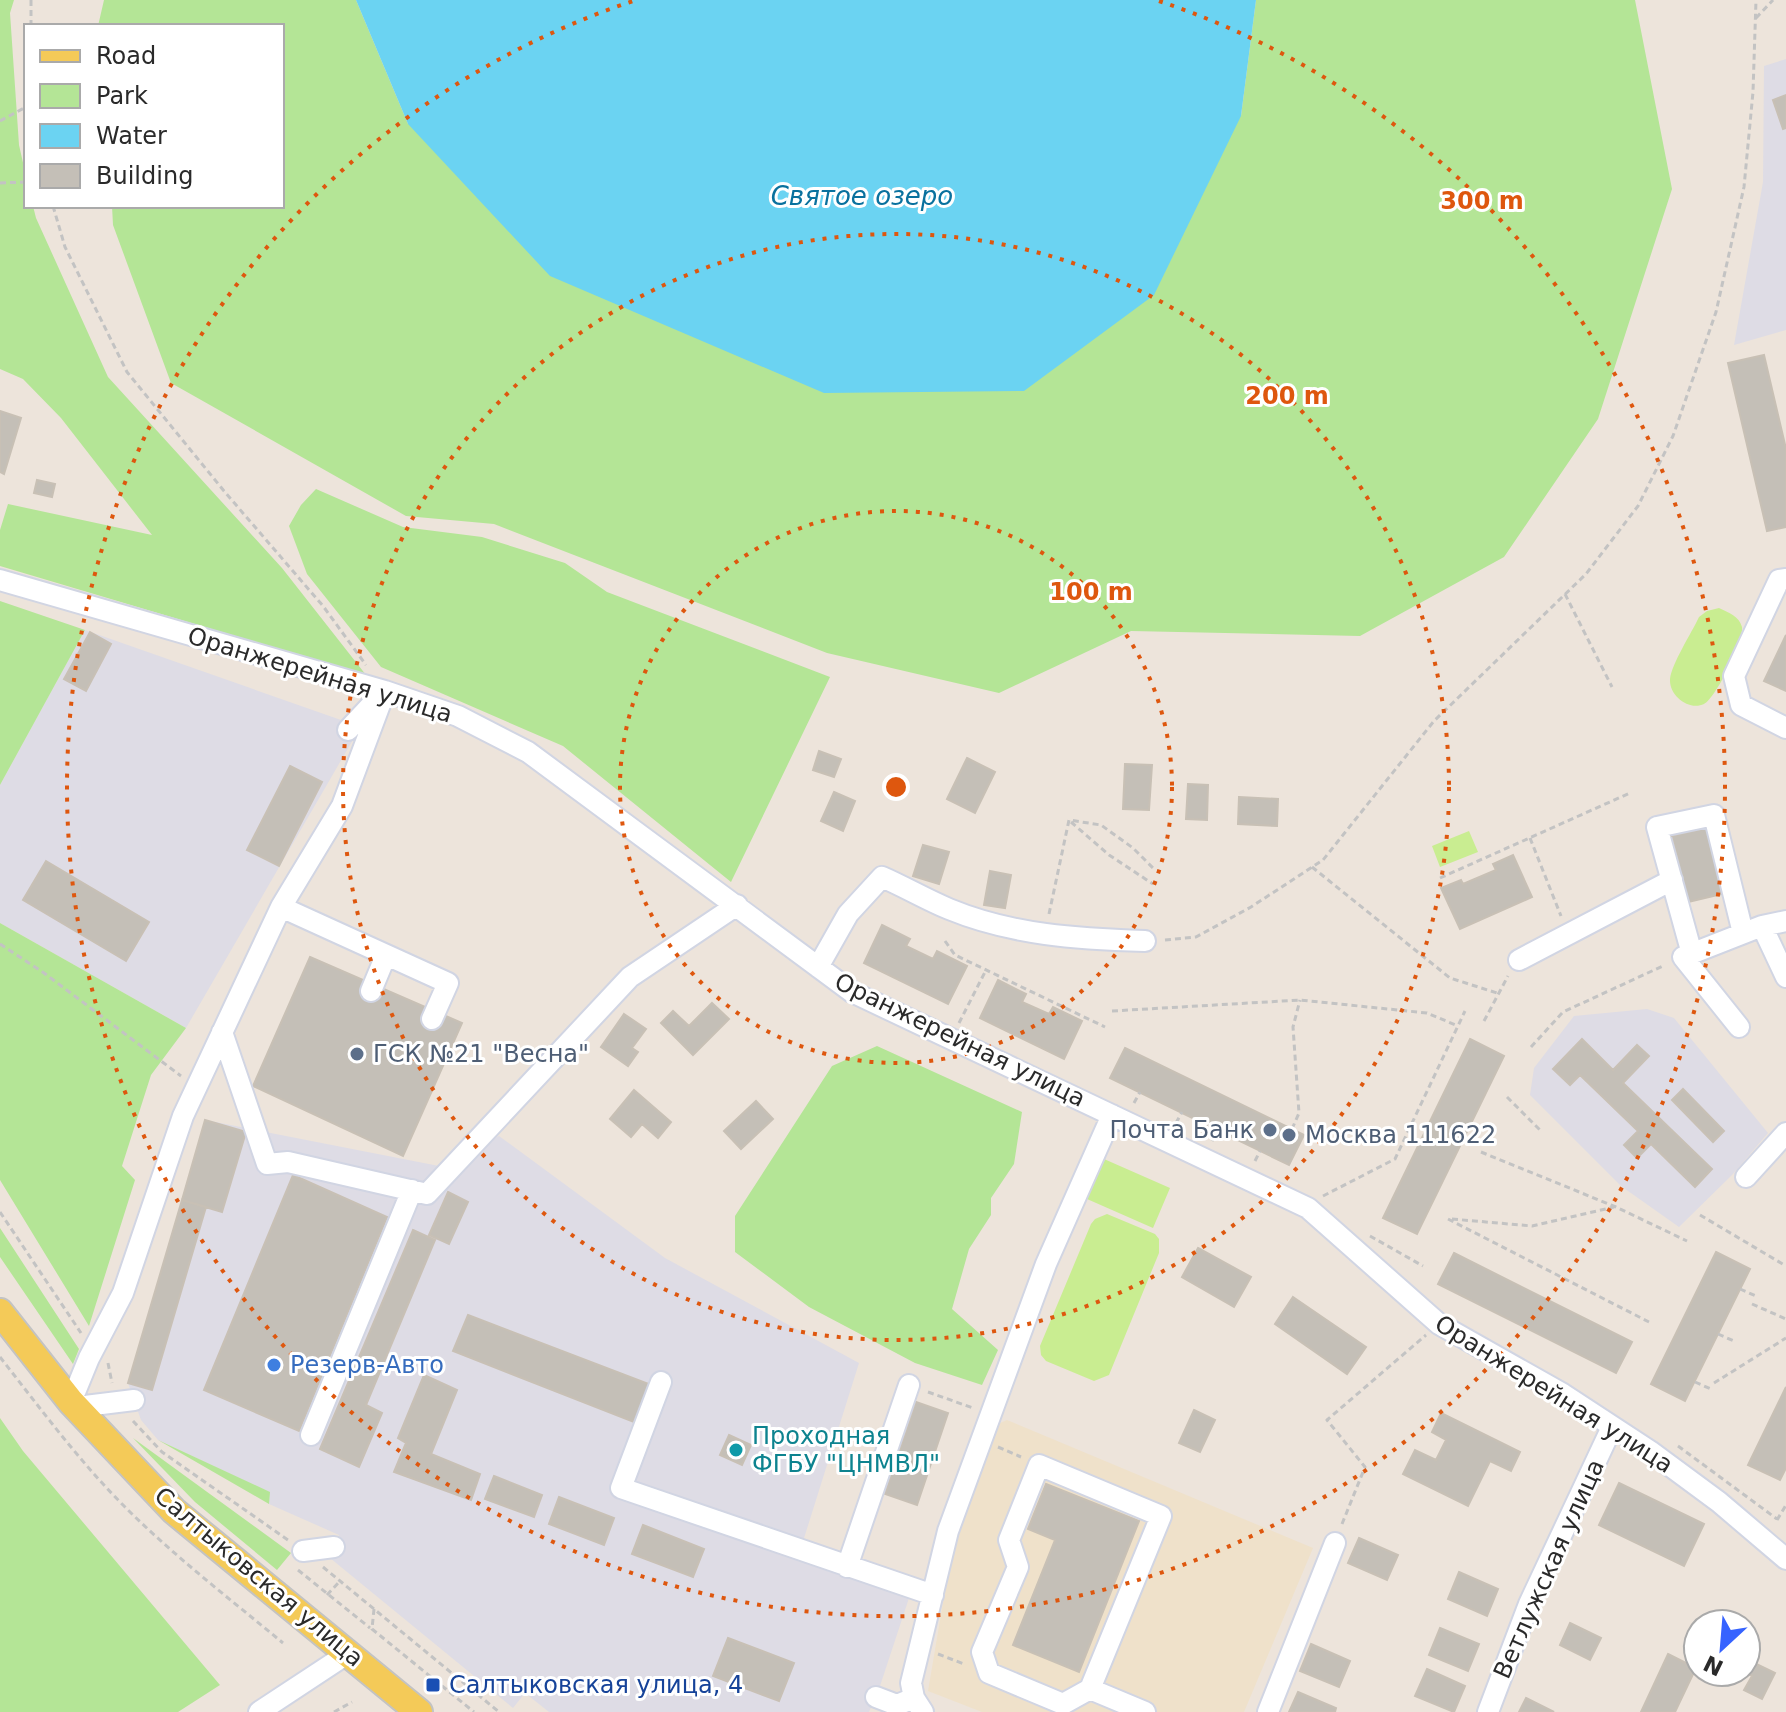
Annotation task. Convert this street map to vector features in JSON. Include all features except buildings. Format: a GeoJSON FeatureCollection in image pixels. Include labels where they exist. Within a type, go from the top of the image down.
{"type":"FeatureCollection","features":[{"type":"Feature","properties":{"kind":"main road","name":"Салтыковская улица"},"geometry":{"type":"LineString","coordinates":[[0,1292],[74,1404]]}},
{"type":"Feature","properties":{"kind":"main road","name":"Салтыковская улица"},"geometry":{"type":"LineString","coordinates":[[0,1312],[74,1404],[174,1511],[419,1712]]}},
{"type":"Feature","properties":{"kind":"street"},"geometry":{"type":"LineString","coordinates":[[1786,579],[1779,580],[1734,676],[1741,705],[1786,728]]}},
{"type":"Feature","properties":{"kind":"street","name":"Оранжерейная улица"},"geometry":{"type":"LineString","coordinates":[[0,580],[385,691],[458,716],[528,752],[852,992],[1308,1208],[1439,1324],[1563,1394],[1612,1427],[1719,1502],[1786,1559]]}},
{"type":"Feature","properties":{"kind":"street"},"geometry":{"type":"LineString","coordinates":[[348,730],[385,691]]}},
{"type":"Feature","properties":{"kind":"street"},"geometry":{"type":"LineString","coordinates":[[125,1401],[74,1404],[89,1358],[123,1293],[183,1116],[281,907],[342,806],[385,691]]}},
{"type":"Feature","properties":{"kind":"street"},"geometry":{"type":"LineString","coordinates":[[1739,1027],[1687,955],[1672,880],[1657,827],[1714,815],[1752,930],[1786,977]]}},
{"type":"Feature","properties":{"kind":"street"},"geometry":{"type":"LineString","coordinates":[[818,967],[848,914],[882,877],[951,910],[1013,928],[1066,939],[1145,941]]}},
{"type":"Feature","properties":{"kind":"street"},"geometry":{"type":"LineString","coordinates":[[1519,960],[1672,880]]}},
{"type":"Feature","properties":{"kind":"street"},"geometry":{"type":"LineString","coordinates":[[222,1032],[267,1164],[288,1162],[427,1194],[630,977],[737,905]]}},
{"type":"Feature","properties":{"kind":"street"},"geometry":{"type":"LineString","coordinates":[[281,907],[448,983],[432,1019]]}},
{"type":"Feature","properties":{"kind":"street"},"geometry":{"type":"LineString","coordinates":[[1687,955],[1752,930],[1786,921]]}},
{"type":"Feature","properties":{"kind":"street"},"geometry":{"type":"LineString","coordinates":[[371,991],[386,955]]}},
{"type":"Feature","properties":{"kind":"street"},"geometry":{"type":"LineString","coordinates":[[876,1697],[897,1705],[918,1705],[911,1683],[948,1531],[1046,1264],[1112,1115]]}},
{"type":"Feature","properties":{"kind":"street"},"geometry":{"type":"LineString","coordinates":[[1746,1177],[1786,1133]]}},
{"type":"Feature","properties":{"kind":"street"},"geometry":{"type":"LineString","coordinates":[[311,1435],[412,1190]]}},
{"type":"Feature","properties":{"kind":"street"},"geometry":{"type":"LineString","coordinates":[[661,1382],[621,1488],[933,1595]]}},
{"type":"Feature","properties":{"kind":"street"},"geometry":{"type":"LineString","coordinates":[[847,1567],[909,1385]]}},
{"type":"Feature","properties":{"kind":"street","name":"Ветлужская улица"},"geometry":{"type":"LineString","coordinates":[[1488,1712],[1529,1604],[1612,1427]]}},
{"type":"Feature","properties":{"kind":"street"},"geometry":{"type":"LineString","coordinates":[[1039,1465],[1161,1516],[1090,1689],[1063,1704],[991,1673],[982,1652],[1018,1567],[1009,1540],[1039,1465]]}},
{"type":"Feature","properties":{"kind":"street"},"geometry":{"type":"LineString","coordinates":[[1268,1712],[1335,1543]]}},
{"type":"Feature","properties":{"kind":"street"},"geometry":{"type":"LineString","coordinates":[[298,1558],[334,1547]]}},
{"type":"Feature","properties":{"kind":"street"},"geometry":{"type":"LineString","coordinates":[[259,1712],[347,1654]]}},
{"type":"Feature","properties":{"kind":"street"},"geometry":{"type":"LineString","coordinates":[[1090,1689],[1145,1712]]}},
{"type":"Feature","properties":{"kind":"path"},"geometry":{"type":"LineString","coordinates":[[31,0],[31,24]]}},
{"type":"Feature","properties":{"kind":"path"},"geometry":{"type":"LineString","coordinates":[[1145,941],[1196,937],[1251,907],[1312,867],[1332,848],[1434,721],[1586,574],[1638,506],[1673,436],[1716,312],[1744,187],[1753,92],[1756,0]]}},
{"type":"Feature","properties":{"kind":"path"},"geometry":{"type":"LineString","coordinates":[[1756,18],[1773,0]]}},
{"type":"Feature","properties":{"kind":"path"},"geometry":{"type":"LineString","coordinates":[[0,121],[24,108]]}},
{"type":"Feature","properties":{"kind":"path"},"geometry":{"type":"LineString","coordinates":[[0,183],[24,182]]}},
{"type":"Feature","properties":{"kind":"path"},"geometry":{"type":"LineString","coordinates":[[54,208],[65,247],[127,372],[323,606],[371,673]]}},
{"type":"Feature","properties":{"kind":"path"},"geometry":{"type":"LineString","coordinates":[[1565,593],[1612,687]]}},
{"type":"Feature","properties":{"kind":"path"},"geometry":{"type":"LineString","coordinates":[[1440,878],[1630,793]]}},
{"type":"Feature","properties":{"kind":"path"},"geometry":{"type":"LineString","coordinates":[[1069,820],[1101,825],[1133,848],[1155,870]]}},
{"type":"Feature","properties":{"kind":"path"},"geometry":{"type":"LineString","coordinates":[[1069,820],[1109,855],[1153,884]]}},
{"type":"Feature","properties":{"kind":"path"},"geometry":{"type":"LineString","coordinates":[[1045,934],[1069,820]]}},
{"type":"Feature","properties":{"kind":"path"},"geometry":{"type":"LineString","coordinates":[[1530,838],[1569,934]]}},
{"type":"Feature","properties":{"kind":"path"},"geometry":{"type":"LineString","coordinates":[[1312,867],[1450,978],[1497,993]]}},
{"type":"Feature","properties":{"kind":"path"},"geometry":{"type":"LineString","coordinates":[[945,941],[955,955],[1105,1027]]}},
{"type":"Feature","properties":{"kind":"path"},"geometry":{"type":"LineString","coordinates":[[0,944],[44,973],[196,1088]]}},
{"type":"Feature","properties":{"kind":"path"},"geometry":{"type":"LineString","coordinates":[[1531,1047],[1563,1012],[1687,955]]}},
{"type":"Feature","properties":{"kind":"path"},"geometry":{"type":"LineString","coordinates":[[1484,1021],[1497,993],[1519,960]]}},
{"type":"Feature","properties":{"kind":"path"},"geometry":{"type":"LineString","coordinates":[[955,1032],[986,970]]}},
{"type":"Feature","properties":{"kind":"path"},"geometry":{"type":"LineString","coordinates":[[1292,1129],[1299,1113],[1293,1027],[1300,1000]]}},
{"type":"Feature","properties":{"kind":"path"},"geometry":{"type":"LineString","coordinates":[[1112,1011],[1300,1000],[1427,1013],[1458,1026]]}},
{"type":"Feature","properties":{"kind":"path"},"geometry":{"type":"LineString","coordinates":[[1311,1203],[1395,1159],[1465,1011]]}},
{"type":"Feature","properties":{"kind":"path"},"geometry":{"type":"LineString","coordinates":[[1507,1097],[1542,1132]]}},
{"type":"Feature","properties":{"kind":"path"},"geometry":{"type":"LineString","coordinates":[[1481,1152],[1616,1207],[1687,1241]]}},
{"type":"Feature","properties":{"kind":"path"},"geometry":{"type":"LineString","coordinates":[[1616,1207],[1532,1226],[1448,1219],[1649,1322]]}},
{"type":"Feature","properties":{"kind":"path"},"geometry":{"type":"LineString","coordinates":[[0,1212],[81,1334],[89,1358]]}},
{"type":"Feature","properties":{"kind":"path"},"geometry":{"type":"LineString","coordinates":[[1700,1215],[1786,1266]]}},
{"type":"Feature","properties":{"kind":"path"},"geometry":{"type":"LineString","coordinates":[[1361,1231],[1423,1266]]}},
{"type":"Feature","properties":{"kind":"path"},"geometry":{"type":"LineString","coordinates":[[1740,1289],[1756,1296]]}},
{"type":"Feature","properties":{"kind":"path"},"geometry":{"type":"LineString","coordinates":[[1752,1304],[1786,1319]]}},
{"type":"Feature","properties":{"kind":"path"},"geometry":{"type":"LineString","coordinates":[[1335,1543],[1365,1467],[1327,1420],[1439,1324]]}},
{"type":"Feature","properties":{"kind":"path"},"geometry":{"type":"LineString","coordinates":[[1718,1334],[1734,1341]]}},
{"type":"Feature","properties":{"kind":"path"},"geometry":{"type":"LineString","coordinates":[[1714,1383],[1786,1338]]}},
{"type":"Feature","properties":{"kind":"path"},"geometry":{"type":"LineString","coordinates":[[0,1357],[124,1506],[283,1643]]}},
{"type":"Feature","properties":{"kind":"path"},"geometry":{"type":"LineString","coordinates":[[1695,1382],[1711,1389]]}},
{"type":"Feature","properties":{"kind":"path"},"geometry":{"type":"LineString","coordinates":[[909,1385],[991,1414]]}},
{"type":"Feature","properties":{"kind":"path"},"geometry":{"type":"LineString","coordinates":[[125,1401],[162,1452],[298,1558],[340,1581],[499,1712]]}},
{"type":"Feature","properties":{"kind":"path"},"geometry":{"type":"LineString","coordinates":[[987,1442],[1039,1465]]}},
{"type":"Feature","properties":{"kind":"path"},"geometry":{"type":"LineString","coordinates":[[298,1558],[327,1595],[474,1712]]}},
{"type":"Feature","properties":{"kind":"path"},"geometry":{"type":"LineString","coordinates":[[327,1595],[340,1581]]}},
{"type":"Feature","properties":{"kind":"path"},"geometry":{"type":"LineString","coordinates":[[372,1629],[374,1609]]}},
{"type":"Feature","properties":{"kind":"path"},"geometry":{"type":"LineString","coordinates":[[930,1652],[991,1673]]}},
{"type":"Feature","properties":{"kind":"path"},"geometry":{"type":"LineString","coordinates":[[334,1712],[352,1702]]}},
{"type":"Feature","properties":{"kind":"shaded area"},"geometry":{"type":"Polygon","coordinates":[[[1786,59],[1786,330],[1734,345],[1763,182],[1764,66],[1786,59]]]}},
{"type":"Feature","properties":{"kind":"shaded area"},"geometry":{"type":"Polygon","coordinates":[[[85,630],[341,720],[354,738],[186,1028],[0,923],[0,785],[85,630]]]}},
{"type":"Feature","properties":{"kind":"shaded area"},"geometry":{"type":"Polygon","coordinates":[[[1647,1009],[1674,1018],[1768,1133],[1732,1175],[1679,1227],[1621,1186],[1530,1095],[1534,1068],[1574,1016],[1647,1009]]]}},
{"type":"Feature","properties":{"kind":"shaded area"},"geometry":{"type":"Polygon","coordinates":[[[205,1120],[439,1166],[499,1136],[665,1258],[859,1363],[800,1551],[910,1595],[869,1712],[549,1712],[525,1693],[513,1708],[330,1558],[339,1535],[269,1504],[269,1492],[158,1440],[141,1420],[128,1383],[205,1120]]]}},
{"type":"Feature","properties":{"kind":"shaded area"},"geometry":{"type":"Polygon","coordinates":[[[1007,1420],[1313,1548],[1244,1712],[982,1712],[928,1691],[955,1532],[993,1426],[1007,1420]]]}},
{"type":"Feature","properties":{"kind":"green space"},"geometry":{"type":"Polygon","coordinates":[[[0,0],[14,0],[10,13],[19,145],[24,167],[24,208],[34,208],[108,377],[282,568],[366,675],[0,566],[0,530],[8,504],[152,535],[61,418],[23,379],[0,369],[0,0]]]}},
{"type":"Feature","properties":{"kind":"green space"},"geometry":{"type":"Polygon","coordinates":[[[104,0],[356,0],[408,124],[1241,116],[1256,0],[1635,0],[1672,189],[1598,419],[1504,557],[1360,636],[1131,631],[999,693],[827,653],[494,524],[406,516],[171,383],[113,225],[112,208],[284,208],[284,24],[98,24],[104,0]]]}},
{"type":"Feature","properties":{"kind":"green space"},"geometry":{"type":"Polygon","coordinates":[[[316,489],[403,527],[482,537],[565,563],[607,592],[830,677],[731,882],[563,746],[381,667],[307,574],[289,526],[301,505],[316,489]]]}},
{"type":"Feature","properties":{"kind":"green space"},"geometry":{"type":"Polygon","coordinates":[[[0,601],[85,630],[0,785],[0,601]]]}},
{"type":"Feature","properties":{"kind":"green space"},"geometry":{"type":"Polygon","coordinates":[[[1719,608],[1741,623],[1739,644],[1709,700],[1698,706],[1686,704],[1673,691],[1671,672],[1699,617],[1719,608]]]}},
{"type":"Feature","properties":{"kind":"green space"},"geometry":{"type":"Polygon","coordinates":[[[1469,831],[1478,852],[1440,867],[1432,846],[1469,831]]]}},
{"type":"Feature","properties":{"kind":"green space"},"geometry":{"type":"Polygon","coordinates":[[[0,923],[186,1028],[151,1075],[122,1166],[135,1180],[89,1326],[0,1180],[0,923]]]}},
{"type":"Feature","properties":{"kind":"green space"},"geometry":{"type":"Polygon","coordinates":[[[877,1046],[1022,1112],[1014,1164],[991,1198],[991,1215],[969,1249],[952,1309],[998,1350],[982,1385],[915,1363],[809,1307],[735,1252],[735,1216],[832,1066],[877,1046]]]}},
{"type":"Feature","properties":{"kind":"green space"},"geometry":{"type":"Polygon","coordinates":[[[1104,1159],[1170,1188],[1153,1228],[1087,1199],[1104,1159]]]}},
{"type":"Feature","properties":{"kind":"green space"},"geometry":{"type":"Polygon","coordinates":[[[1107,1214],[1155,1234],[1159,1239],[1159,1253],[1109,1375],[1094,1381],[1046,1361],[1041,1355],[1040,1346],[1091,1224],[1107,1214]]]}},
{"type":"Feature","properties":{"kind":"green space"},"geometry":{"type":"Polygon","coordinates":[[[0,1228],[79,1349],[73,1364],[0,1257],[0,1228]]]}},
{"type":"Feature","properties":{"kind":"green space"},"geometry":{"type":"Polygon","coordinates":[[[0,1418],[23,1451],[220,1685],[178,1712],[0,1712],[0,1418]]]}},
{"type":"Feature","properties":{"kind":"green space"},"geometry":{"type":"Polygon","coordinates":[[[133,1438],[291,1553],[277,1570],[195,1502],[133,1438]]]}},
{"type":"Feature","properties":{"kind":"green space"},"geometry":{"type":"Polygon","coordinates":[[[158,1440],[270,1492],[269,1504],[158,1440]]]}},
{"type":"Feature","properties":{"kind":"water","name":"Святое озеро"},"geometry":{"type":"Polygon","coordinates":[[[356,0],[1256,0],[1241,116],[1154,295],[1024,391],[824,393],[550,276],[408,124],[356,0]]]}},
{"type":"Feature","properties":{"kind":"place","name":"ГСК №21 \"Весна\""},"geometry":{"type":"Point","coordinates":[357,1054]}},
{"type":"Feature","properties":{"kind":"place","name":"Почта Банк"},"geometry":{"type":"Point","coordinates":[1270,1130]}},
{"type":"Feature","properties":{"kind":"place","name":"Москва 111622"},"geometry":{"type":"Point","coordinates":[1289,1135]}},
{"type":"Feature","properties":{"kind":"place","name":"Резерв-Авто"},"geometry":{"type":"Point","coordinates":[274,1365]}},
{"type":"Feature","properties":{"kind":"place","name":"Проходная ФГБУ \"ЦНМВЛ\""},"geometry":{"type":"Point","coordinates":[736,1450]}},
{"type":"Feature","properties":{"kind":"place","name":"Салтыковская улица, 4"},"geometry":{"type":"Point","coordinates":[433,1685]}}]}
